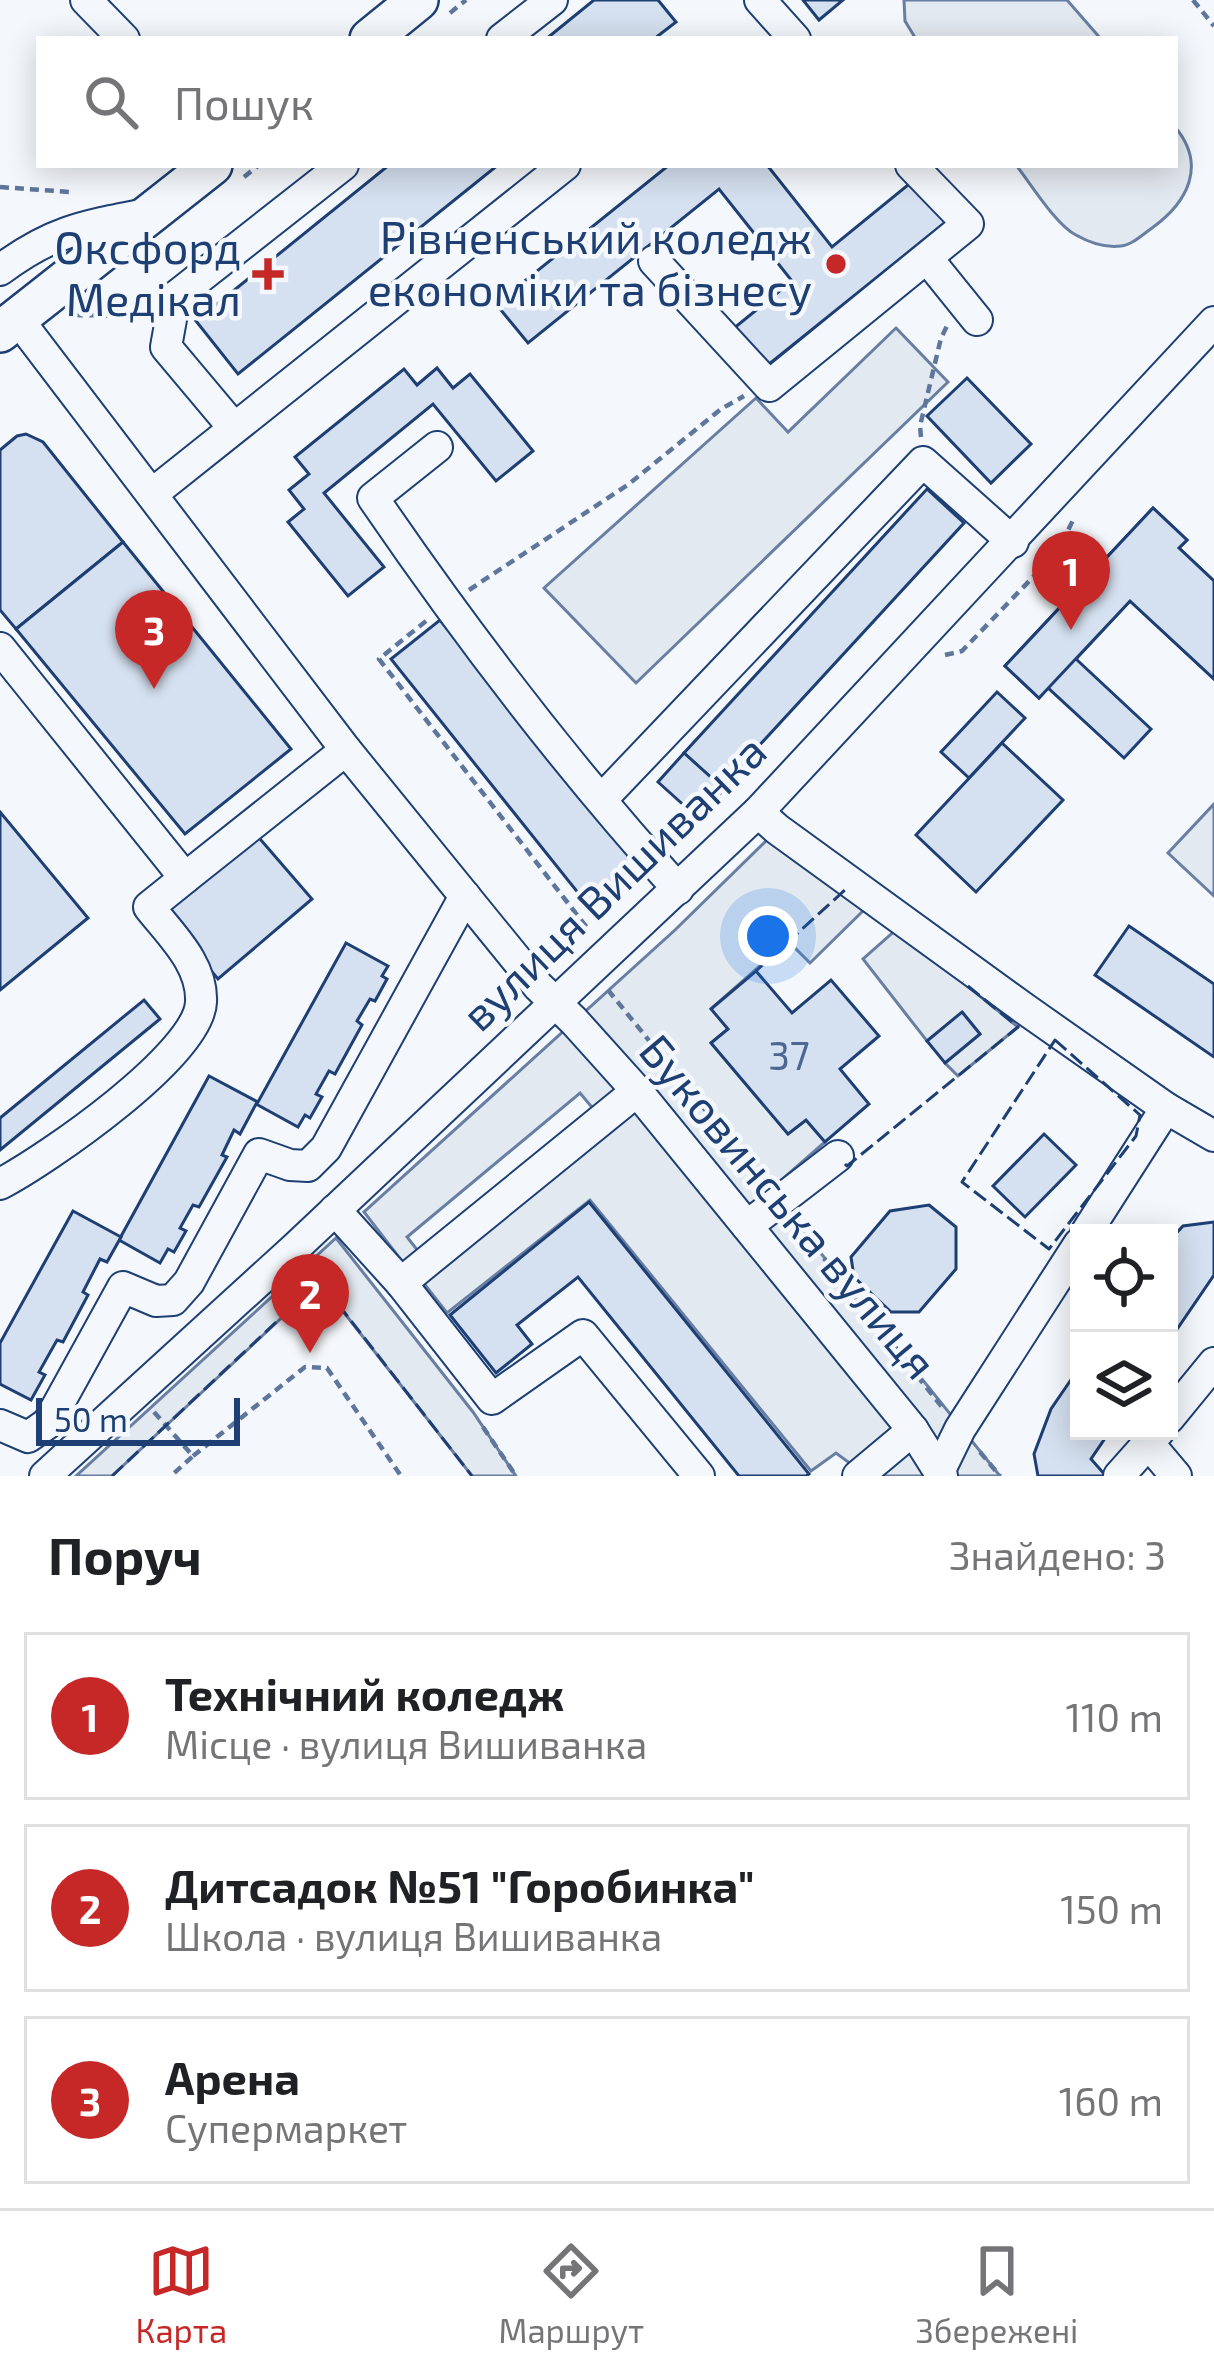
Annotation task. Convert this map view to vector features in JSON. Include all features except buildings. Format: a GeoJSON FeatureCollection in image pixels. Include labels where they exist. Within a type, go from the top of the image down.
{"type":"FeatureCollection","features":[{"type":"Feature","properties":{"kind":"main road"},"geometry":{"type":"LineString","coordinates":[[374,36],[418,0]]}},
{"type":"Feature","properties":{"kind":"main road"},"geometry":{"type":"LineString","coordinates":[[9,325],[208,168]]}},
{"type":"Feature","properties":{"kind":"street"},"geometry":{"type":"LineString","coordinates":[[86,0],[121,36]]}},
{"type":"Feature","properties":{"kind":"street"},"geometry":{"type":"LineString","coordinates":[[506,36],[552,0]]}},
{"type":"Feature","properties":{"kind":"street"},"geometry":{"type":"LineString","coordinates":[[760,0],[792,36]]}},
{"type":"Feature","properties":{"kind":"street"},"geometry":{"type":"LineString","coordinates":[[234,428],[166,347],[175,297],[339,168]]}},
{"type":"Feature","properties":{"kind":"street"},"geometry":{"type":"LineString","coordinates":[[152,494],[561,168]]}},
{"type":"Feature","properties":{"kind":"street"},"geometry":{"type":"LineString","coordinates":[[654,260],[769,386],[968,224],[914,168]]}},
{"type":"Feature","properties":{"kind":"street"},"geometry":{"type":"LineString","coordinates":[[0,271],[47,239],[74,228],[152,212]]}},
{"type":"Feature","properties":{"kind":"street"},"geometry":{"type":"LineString","coordinates":[[927,258],[969,309]]}},
{"type":"Feature","properties":{"kind":"street","name":"вулиця Вишиванка"},"geometry":{"type":"LineString","coordinates":[[45,1476],[758,812],[1214,322]]}},
{"type":"Feature","properties":{"kind":"street","name":"Буковинська вулиця"},"geometry":{"type":"LineString","coordinates":[[9,325],[152,494],[346,750],[538,986],[637,1091],[914,1430],[940,1474]]}},
{"type":"Feature","properties":{"kind":"street"},"geometry":{"type":"LineString","coordinates":[[437,447],[373,498],[447,605],[678,889]]}},
{"type":"Feature","properties":{"kind":"street"},"geometry":{"type":"LineString","coordinates":[[602,800],[922,462],[1012,542]]}},
{"type":"Feature","properties":{"kind":"street"},"geometry":{"type":"LineString","coordinates":[[0,648],[185,878]]}},
{"type":"Feature","properties":{"kind":"street"},"geometry":{"type":"LineString","coordinates":[[0,1184],[66,1143],[134,1091],[159,1069],[191,1028],[202,1006],[199,980],[188,956],[149,907],[346,750]]}},
{"type":"Feature","properties":{"kind":"street"},"geometry":{"type":"LineString","coordinates":[[758,812],[1124,1088],[1214,1136]]}},
{"type":"Feature","properties":{"kind":"street"},"geometry":{"type":"LineString","coordinates":[[0,1426],[28,1437],[48,1423],[124,1286],[156,1301],[173,1300],[189,1282],[259,1154],[290,1166],[308,1166],[326,1148],[465,896]]}},
{"type":"Feature","properties":{"kind":"street"},"geometry":{"type":"LineString","coordinates":[[401,1283],[637,1091]]}},
{"type":"Feature","properties":{"kind":"street"},"geometry":{"type":"LineString","coordinates":[[1092,1224],[1166,1108]]}},
{"type":"Feature","properties":{"kind":"street"},"geometry":{"type":"LineString","coordinates":[[747,1226],[838,1156]]}},
{"type":"Feature","properties":{"kind":"street"},"geometry":{"type":"LineString","coordinates":[[335,1210],[401,1283],[492,1399],[584,1335],[699,1476]]}},
{"type":"Feature","properties":{"kind":"street"},"geometry":{"type":"LineString","coordinates":[[940,1474],[960,1429],[1070,1258]]}},
{"type":"Feature","properties":{"kind":"street"},"geometry":{"type":"LineString","coordinates":[[1178,1407],[1214,1363]]}},
{"type":"Feature","properties":{"kind":"street"},"geometry":{"type":"LineString","coordinates":[[858,1476],[914,1430]]}},
{"type":"Feature","properties":{"kind":"street"},"geometry":{"type":"LineString","coordinates":[[1119,1476],[1151,1440]]}},
{"type":"Feature","properties":{"kind":"street"},"geometry":{"type":"LineString","coordinates":[[1156,1440],[1176,1476]]}},
{"type":"Feature","properties":{"kind":"path"},"geometry":{"type":"LineString","coordinates":[[1193,0],[1214,26]]}},
{"type":"Feature","properties":{"kind":"path"},"geometry":{"type":"LineString","coordinates":[[0,187],[70,192]]}},
{"type":"Feature","properties":{"kind":"path"},"geometry":{"type":"LineString","coordinates":[[922,462],[920,426],[941,338],[969,309]]}},
{"type":"Feature","properties":{"kind":"path"},"geometry":{"type":"LineString","coordinates":[[592,934],[379,659],[447,605],[629,484],[721,409],[754,391]]}},
{"type":"Feature","properties":{"kind":"path"},"geometry":{"type":"LineString","coordinates":[[608,990],[1000,1476]]}},
{"type":"Feature","properties":{"kind":"path"},"geometry":{"type":"LineString","coordinates":[[170,1476],[305,1367],[327,1368],[401,1476]]}},
{"type":"Feature","properties":{"kind":"path"},"geometry":{"type":"LineString","coordinates":[[151,1408],[193,1456]]}},
{"type":"Feature","properties":{"kind":"shaded area"},"geometry":{"type":"Polygon","coordinates":[[[904,0],[1067,0],[1098,36],[914,36],[905,21],[904,0]]]}},
{"type":"Feature","properties":{"kind":"shaded area"},"geometry":{"type":"Polygon","coordinates":[[[1178,131],[1185,141],[1191,169],[1184,195],[1165,218],[1137,239],[1125,245],[1098,244],[1068,230],[1018,168],[1178,168],[1178,131]]]}},
{"type":"Feature","properties":{"kind":"shaded area"},"geometry":{"type":"Polygon","coordinates":[[[896,328],[948,382],[636,683],[544,588],[756,398],[788,432],[896,328]]]}},
{"type":"Feature","properties":{"kind":"shaded area"},"geometry":{"type":"Polygon","coordinates":[[[1214,804],[1214,896],[1168,853],[1214,804]]]}},
{"type":"Feature","properties":{"kind":"shaded area"},"geometry":{"type":"Polygon","coordinates":[[[768,839],[868,906],[810,963],[788,941],[712,1008],[728,1029],[711,1043],[788,1134],[806,1120],[825,1142],[770,1190],[1000,1476],[858,1476],[836,1453],[811,1471],[590,1200],[447,1313],[364,1212],[675,930],[768,839]],[[580,1093],[407,1237],[426,1261],[601,1118],[580,1093]]]}},
{"type":"Feature","properties":{"kind":"shaded area"},"geometry":{"type":"Polygon","coordinates":[[[897,929],[1018,1027],[958,1076],[945,1063],[980,1034],[963,1013],[927,1041],[863,959],[897,929]]]}},
{"type":"Feature","properties":{"kind":"shaded area"},"geometry":{"type":"Polygon","coordinates":[[[336,1238],[473,1412],[516,1476],[472,1476],[320,1282],[112,1476],[76,1476],[336,1238]]]}},
{"type":"Feature","properties":{"kind":"fence"},"geometry":{"type":"LineString","coordinates":[[756,971],[846,889]]}},
{"type":"Feature","properties":{"kind":"fence"},"geometry":{"type":"LineString","coordinates":[[845,1164],[1018,1027],[963,982]]}},
{"type":"Feature","properties":{"kind":"fence"},"geometry":{"type":"LineString","coordinates":[[1055,1040],[1140,1115],[1136,1136],[1049,1249],[962,1182],[1055,1040]]}},
{"type":"Feature","properties":{"kind":"fence"},"geometry":{"type":"LineString","coordinates":[[112,1476],[320,1281],[472,1476]]}},
{"type":"Feature","properties":{"kind":"place","name":"Рівненський коледж економіки та бізнесу"},"geometry":{"type":"Point","coordinates":[836,264]}},
{"type":"Feature","properties":{"kind":"place","name":"Оксфорд Медікал"},"geometry":{"type":"Point","coordinates":[268,274]}},
{"type":"Feature","properties":{"kind":"place","name":"Технічний коледж"},"geometry":{"type":"Point","coordinates":[1071,630]}},
{"type":"Feature","properties":{"kind":"place","name":"Арена"},"geometry":{"type":"Point","coordinates":[154,689]}},
{"type":"Feature","properties":{"kind":"place","name":"Дитсадок №51 \"Горобинка\""},"geometry":{"type":"Point","coordinates":[310,1353]}}]}
